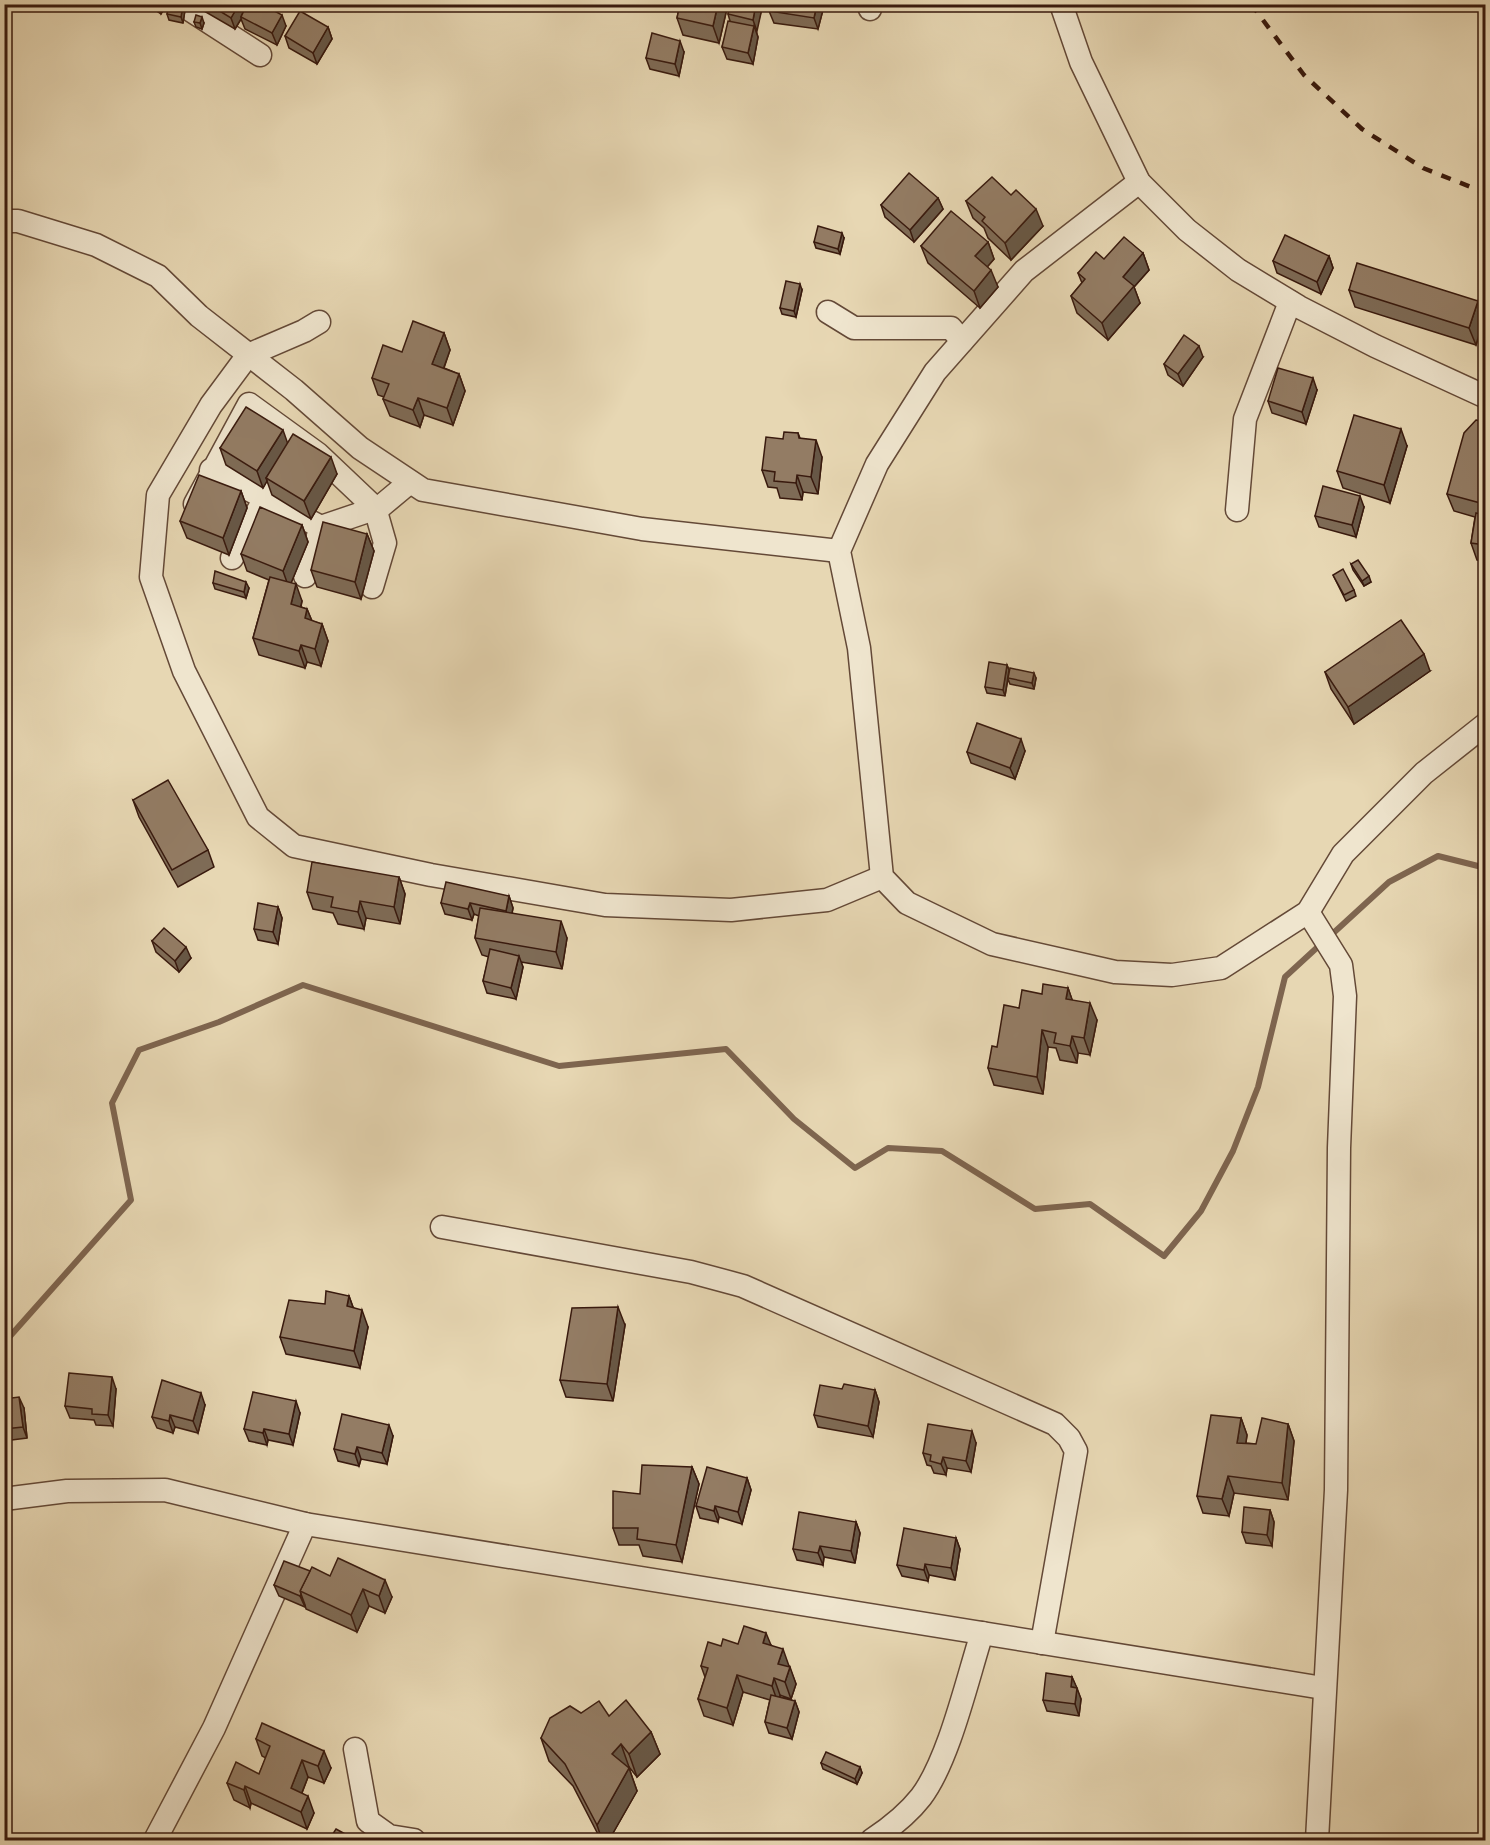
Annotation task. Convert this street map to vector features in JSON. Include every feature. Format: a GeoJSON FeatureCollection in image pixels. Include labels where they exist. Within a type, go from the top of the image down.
{"type":"FeatureCollection","features":[{"type":"Feature","properties":{"kind":"street"},"geometry":{"type":"LineString","coordinates":[[181,4],[260,55]]}},
{"type":"Feature","properties":{"kind":"street"},"geometry":{"type":"LineString","coordinates":[[1061,4],[1081,62],[1139,182],[1187,230],[1238,270],[1290,302],[1375,346],[1485,397]]}},
{"type":"Feature","properties":{"kind":"street"},"geometry":{"type":"LineString","coordinates":[[1139,182],[1024,271],[935,372],[877,464],[839,551],[859,648],[882,877],[907,903],[992,945],[1114,972],[1172,975],[1221,968],[1308,912],[1343,854],[1424,773],[1485,724]]}},
{"type":"Feature","properties":{"kind":"street"},"geometry":{"type":"LineString","coordinates":[[4,221],[18,221],[96,245],[158,276],[199,316],[294,390],[360,448],[423,490],[631,527],[839,551]]}},
{"type":"Feature","properties":{"kind":"street"},"geometry":{"type":"LineString","coordinates":[[1237,510],[1245,419],[1290,302]]}},
{"type":"Feature","properties":{"kind":"street"},"geometry":{"type":"LineString","coordinates":[[828,312],[854,328],[951,328],[962,341]]}},
{"type":"Feature","properties":{"kind":"street"},"geometry":{"type":"LineString","coordinates":[[319,322],[304,331],[248,355],[211,405],[158,495],[151,577],[184,671],[258,817],[294,846],[431,875],[616,905],[731,910],[816,902],[827,900],[882,877]]}},
{"type":"Feature","properties":{"kind":"street"},"geometry":{"type":"LineString","coordinates":[[193,508],[211,470],[249,404],[318,453],[375,508],[385,543],[372,588]]}},
{"type":"Feature","properties":{"kind":"street"},"geometry":{"type":"LineString","coordinates":[[232,558],[297,438]]}},
{"type":"Feature","properties":{"kind":"street"},"geometry":{"type":"LineString","coordinates":[[211,470],[321,527],[375,508],[410,482]]}},
{"type":"Feature","properties":{"kind":"street"},"geometry":{"type":"LineString","coordinates":[[305,576],[321,527]]}},
{"type":"Feature","properties":{"kind":"street"},"geometry":{"type":"LineString","coordinates":[[1308,912],[1341,965],[1345,996],[1339,1148],[1336,1490],[1323,1688],[1317,1840]]}},
{"type":"Feature","properties":{"kind":"street"},"geometry":{"type":"LineString","coordinates":[[442,1227],[691,1272],[743,1286],[1055,1424],[1069,1438],[1076,1451],[1042,1643]]}},
{"type":"Feature","properties":{"kind":"street"},"geometry":{"type":"LineString","coordinates":[[4,1499],[67,1491],[165,1490],[305,1524],[1323,1688]]}},
{"type":"Feature","properties":{"kind":"street"},"geometry":{"type":"LineString","coordinates":[[155,1840],[214,1728],[305,1524]]}},
{"type":"Feature","properties":{"kind":"street"},"geometry":{"type":"LineString","coordinates":[[872,1840],[899,1821],[921,1797],[939,1765],[982,1633]]}},
{"type":"Feature","properties":{"kind":"street"},"geometry":{"type":"LineString","coordinates":[[355,1749],[368,1821],[389,1836],[414,1840]]}},
{"type":"Feature","properties":{"kind":"building"},"geometry":{"type":"Polygon","coordinates":[[[169,4],[183,4],[181,17],[167,14],[169,4]]]}},
{"type":"Feature","properties":{"kind":"building"},"geometry":{"type":"Polygon","coordinates":[[[208,4],[239,4],[231,18],[208,4]]]}},
{"type":"Feature","properties":{"kind":"building"},"geometry":{"type":"Polygon","coordinates":[[[247,4],[262,4],[282,15],[272,33],[241,17],[247,4]]]}},
{"type":"Feature","properties":{"kind":"building"},"geometry":{"type":"Polygon","coordinates":[[[680,4],[718,4],[713,26],[677,18],[680,4]]]}},
{"type":"Feature","properties":{"kind":"building"},"geometry":{"type":"Polygon","coordinates":[[[730,4],[756,4],[753,20],[728,14],[730,4]]]}},
{"type":"Feature","properties":{"kind":"building"},"geometry":{"type":"Polygon","coordinates":[[[771,4],[817,4],[814,18],[769,11],[771,4]]]}},
{"type":"Feature","properties":{"kind":"building"},"geometry":{"type":"Polygon","coordinates":[[[300,11],[328,27],[313,53],[285,36],[300,11]]]}},
{"type":"Feature","properties":{"kind":"building"},"geometry":{"type":"Polygon","coordinates":[[[196,15],[202,17],[200,23],[194,22],[196,15]]]}},
{"type":"Feature","properties":{"kind":"building"},"geometry":{"type":"Polygon","coordinates":[[[728,21],[754,26],[748,53],[722,47],[728,21]]]}},
{"type":"Feature","properties":{"kind":"building"},"geometry":{"type":"Polygon","coordinates":[[[652,33],[680,41],[675,64],[646,58],[652,33]]]}},
{"type":"Feature","properties":{"kind":"building"},"geometry":{"type":"Polygon","coordinates":[[[909,173],[938,198],[910,230],[881,205],[909,173]]]}},
{"type":"Feature","properties":{"kind":"building"},"geometry":{"type":"Polygon","coordinates":[[[992,177],[1011,195],[1016,190],[1036,209],[1005,243],[982,221],[985,217],[966,201],[992,177]]]}},
{"type":"Feature","properties":{"kind":"building"},"geometry":{"type":"Polygon","coordinates":[[[951,211],[988,242],[975,256],[991,270],[974,291],[921,246],[951,211]]]}},
{"type":"Feature","properties":{"kind":"building"},"geometry":{"type":"Polygon","coordinates":[[[818,226],[842,233],[838,249],[814,242],[818,226]]]}},
{"type":"Feature","properties":{"kind":"building"},"geometry":{"type":"Polygon","coordinates":[[[1285,235],[1329,256],[1317,282],[1273,261],[1285,235]]]}},
{"type":"Feature","properties":{"kind":"building"},"geometry":{"type":"Polygon","coordinates":[[[1124,237],[1143,253],[1123,277],[1134,286],[1102,323],[1071,296],[1085,279],[1078,273],[1096,252],[1104,259],[1124,237]]]}},
{"type":"Feature","properties":{"kind":"building"},"geometry":{"type":"Polygon","coordinates":[[[1357,263],[1478,301],[1469,328],[1349,290],[1357,263]]]}},
{"type":"Feature","properties":{"kind":"building"},"geometry":{"type":"Polygon","coordinates":[[[786,281],[800,284],[794,311],[780,308],[786,281]]]}},
{"type":"Feature","properties":{"kind":"building"},"geometry":{"type":"Polygon","coordinates":[[[413,321],[444,333],[432,364],[459,374],[447,408],[418,398],[413,410],[383,399],[389,384],[372,378],[383,345],[402,352],[413,321]]]}},
{"type":"Feature","properties":{"kind":"building"},"geometry":{"type":"Polygon","coordinates":[[[1184,335],[1199,346],[1178,374],[1164,364],[1184,335]]]}},
{"type":"Feature","properties":{"kind":"building"},"geometry":{"type":"Polygon","coordinates":[[[1278,368],[1313,378],[1302,412],[1268,401],[1278,368]]]}},
{"type":"Feature","properties":{"kind":"building"},"geometry":{"type":"Polygon","coordinates":[[[246,407],[283,430],[257,471],[220,448],[246,407]]]}},
{"type":"Feature","properties":{"kind":"building"},"geometry":{"type":"Polygon","coordinates":[[[1354,415],[1401,429],[1384,485],[1337,471],[1354,415]]]}},
{"type":"Feature","properties":{"kind":"building"},"geometry":{"type":"Polygon","coordinates":[[[1476,420],[1485,422],[1484,504],[1447,494],[1464,433],[1476,420]]]}},
{"type":"Feature","properties":{"kind":"building"},"geometry":{"type":"Polygon","coordinates":[[[784,432],[798,433],[799,438],[816,440],[811,477],[797,475],[796,483],[774,481],[775,472],[762,470],[766,437],[783,439],[784,432]]]}},
{"type":"Feature","properties":{"kind":"building"},"geometry":{"type":"Polygon","coordinates":[[[293,434],[331,457],[304,501],[266,478],[293,434]]]}},
{"type":"Feature","properties":{"kind":"building"},"geometry":{"type":"Polygon","coordinates":[[[199,475],[241,491],[223,538],[180,521],[199,475]]]}},
{"type":"Feature","properties":{"kind":"building"},"geometry":{"type":"Polygon","coordinates":[[[1323,486],[1360,496],[1352,525],[1315,516],[1323,486]]]}},
{"type":"Feature","properties":{"kind":"building"},"geometry":{"type":"Polygon","coordinates":[[[260,507],[302,525],[283,571],[241,554],[260,507]]]}},
{"type":"Feature","properties":{"kind":"building"},"geometry":{"type":"Polygon","coordinates":[[[1476,513],[1485,515],[1485,545],[1471,543],[1476,513]]]}},
{"type":"Feature","properties":{"kind":"building"},"geometry":{"type":"Polygon","coordinates":[[[323,522],[367,534],[355,582],[311,570],[323,522]]]}},
{"type":"Feature","properties":{"kind":"building"},"geometry":{"type":"Polygon","coordinates":[[[1358,560],[1369,576],[1362,581],[1351,564],[1358,560]]]}},
{"type":"Feature","properties":{"kind":"building"},"geometry":{"type":"Polygon","coordinates":[[[1343,569],[1354,590],[1344,595],[1333,575],[1343,569]]]}},
{"type":"Feature","properties":{"kind":"building"},"geometry":{"type":"Polygon","coordinates":[[[215,571],[246,582],[244,592],[213,583],[215,571]]]}},
{"type":"Feature","properties":{"kind":"building"},"geometry":{"type":"Polygon","coordinates":[[[270,577],[296,584],[291,604],[307,609],[305,618],[322,624],[315,649],[301,645],[299,651],[253,638],[270,577]]]}},
{"type":"Feature","properties":{"kind":"building"},"geometry":{"type":"Polygon","coordinates":[[[1401,620],[1424,654],[1348,707],[1325,672],[1401,620]]]}},
{"type":"Feature","properties":{"kind":"building"},"geometry":{"type":"Polygon","coordinates":[[[989,662],[1007,665],[1003,690],[985,687],[989,662]]]}},
{"type":"Feature","properties":{"kind":"building"},"geometry":{"type":"Polygon","coordinates":[[[1010,668],[1034,673],[1032,683],[1008,678],[1010,668]]]}},
{"type":"Feature","properties":{"kind":"building"},"geometry":{"type":"Polygon","coordinates":[[[977,723],[1021,739],[1010,768],[967,752],[977,723]]]}},
{"type":"Feature","properties":{"kind":"building"},"geometry":{"type":"Polygon","coordinates":[[[168,780],[208,850],[172,870],[133,800],[168,780]]]}},
{"type":"Feature","properties":{"kind":"building"},"geometry":{"type":"Polygon","coordinates":[[[312,862],[399,877],[394,907],[360,901],[358,912],[331,907],[333,897],[307,892],[312,862]]]}},
{"type":"Feature","properties":{"kind":"building"},"geometry":{"type":"Polygon","coordinates":[[[446,882],[509,896],[506,911],[470,903],[468,909],[441,903],[446,882]]]}},
{"type":"Feature","properties":{"kind":"building"},"geometry":{"type":"Polygon","coordinates":[[[258,903],[278,907],[273,932],[254,929],[258,903]]]}},
{"type":"Feature","properties":{"kind":"building"},"geometry":{"type":"Polygon","coordinates":[[[480,908],[561,921],[556,952],[475,938],[480,908]]]}},
{"type":"Feature","properties":{"kind":"building"},"geometry":{"type":"Polygon","coordinates":[[[164,928],[186,947],[175,961],[152,941],[164,928]]]}},
{"type":"Feature","properties":{"kind":"building"},"geometry":{"type":"Polygon","coordinates":[[[490,949],[519,956],[511,988],[483,981],[490,949]]]}},
{"type":"Feature","properties":{"kind":"building"},"geometry":{"type":"Polygon","coordinates":[[[1043,984],[1068,988],[1066,999],[1090,1003],[1084,1038],[1072,1036],[1070,1046],[1054,1043],[1056,1033],[1042,1030],[1037,1077],[988,1068],[992,1046],[997,1047],[1004,1005],[1019,1008],[1022,990],[1042,994],[1043,984]]]}},
{"type":"Feature","properties":{"kind":"building"},"geometry":{"type":"Polygon","coordinates":[[[326,1291],[349,1296],[347,1306],[362,1310],[354,1351],[280,1337],[289,1300],[325,1304],[326,1291]]]}},
{"type":"Feature","properties":{"kind":"building"},"geometry":{"type":"Polygon","coordinates":[[[618,1307],[607,1384],[560,1380],[572,1308],[618,1307]]]}},
{"type":"Feature","properties":{"kind":"building"},"geometry":{"type":"Polygon","coordinates":[[[69,1373],[112,1377],[108,1415],[92,1414],[92,1409],[65,1406],[69,1373]]]}},
{"type":"Feature","properties":{"kind":"building"},"geometry":{"type":"Polygon","coordinates":[[[162,1380],[201,1393],[193,1421],[170,1415],[169,1421],[152,1417],[162,1380]]]}},
{"type":"Feature","properties":{"kind":"building"},"geometry":{"type":"Polygon","coordinates":[[[844,1384],[875,1390],[868,1426],[814,1415],[820,1385],[842,1389],[844,1384]]]}},
{"type":"Feature","properties":{"kind":"building"},"geometry":{"type":"Polygon","coordinates":[[[253,1392],[296,1401],[289,1434],[264,1429],[263,1433],[244,1429],[253,1392]]]}},
{"type":"Feature","properties":{"kind":"building"},"geometry":{"type":"Polygon","coordinates":[[[19,1397],[23,1427],[4,1429],[4,1399],[19,1397]]]}},
{"type":"Feature","properties":{"kind":"building"},"geometry":{"type":"Polygon","coordinates":[[[342,1414],[389,1425],[382,1453],[357,1447],[355,1454],[334,1449],[342,1414]]]}},
{"type":"Feature","properties":{"kind":"building"},"geometry":{"type":"Polygon","coordinates":[[[1211,1415],[1241,1418],[1237,1443],[1256,1444],[1262,1418],[1288,1424],[1282,1483],[1228,1476],[1222,1499],[1197,1496],[1211,1415]]]}},
{"type":"Feature","properties":{"kind":"building"},"geometry":{"type":"Polygon","coordinates":[[[928,1424],[972,1431],[966,1461],[943,1457],[941,1464],[930,1461],[931,1455],[923,1453],[928,1424]]]}},
{"type":"Feature","properties":{"kind":"building"},"geometry":{"type":"Polygon","coordinates":[[[642,1465],[692,1467],[676,1545],[637,1539],[638,1528],[613,1528],[613,1491],[640,1494],[642,1465]]]}},
{"type":"Feature","properties":{"kind":"building"},"geometry":{"type":"Polygon","coordinates":[[[707,1467],[747,1478],[738,1512],[715,1506],[714,1511],[696,1506],[707,1467]]]}},
{"type":"Feature","properties":{"kind":"building"},"geometry":{"type":"Polygon","coordinates":[[[1244,1507],[1270,1510],[1267,1535],[1242,1532],[1244,1507]]]}},
{"type":"Feature","properties":{"kind":"building"},"geometry":{"type":"Polygon","coordinates":[[[799,1512],[856,1522],[851,1551],[820,1546],[818,1553],[793,1549],[799,1512]]]}},
{"type":"Feature","properties":{"kind":"building"},"geometry":{"type":"Polygon","coordinates":[[[904,1528],[956,1538],[951,1568],[925,1564],[924,1570],[897,1565],[904,1528]]]}},
{"type":"Feature","properties":{"kind":"building"},"geometry":{"type":"Polygon","coordinates":[[[338,1558],[385,1580],[379,1596],[363,1589],[351,1615],[300,1591],[312,1567],[330,1576],[338,1558]]]}},
{"type":"Feature","properties":{"kind":"building"},"geometry":{"type":"Polygon","coordinates":[[[284,1561],[310,1571],[300,1591],[300,1596],[274,1585],[284,1561]]]}},
{"type":"Feature","properties":{"kind":"building"},"geometry":{"type":"Polygon","coordinates":[[[744,1626],[766,1633],[763,1643],[783,1649],[778,1664],[790,1667],[785,1682],[774,1678],[772,1686],[737,1675],[727,1708],[698,1699],[708,1668],[701,1666],[708,1642],[721,1646],[723,1639],[738,1644],[744,1626]]]}},
{"type":"Feature","properties":{"kind":"building"},"geometry":{"type":"Polygon","coordinates":[[[1046,1673],[1072,1677],[1071,1687],[1077,1688],[1075,1704],[1043,1700],[1046,1673]]]}},
{"type":"Feature","properties":{"kind":"building"},"geometry":{"type":"Polygon","coordinates":[[[771,1695],[795,1701],[787,1728],[765,1722],[771,1695]]]}},
{"type":"Feature","properties":{"kind":"building"},"geometry":{"type":"Polygon","coordinates":[[[626,1700],[651,1732],[629,1754],[621,1744],[612,1754],[629,1768],[597,1825],[565,1764],[541,1738],[550,1718],[570,1706],[581,1713],[599,1701],[609,1716],[626,1700]]]}},
{"type":"Feature","properties":{"kind":"building"},"geometry":{"type":"Polygon","coordinates":[[[262,1723],[324,1751],[318,1766],[302,1760],[291,1788],[308,1796],[301,1812],[245,1786],[244,1790],[227,1783],[236,1762],[259,1774],[270,1746],[256,1739],[262,1723]]]}},
{"type":"Feature","properties":{"kind":"building"},"geometry":{"type":"Polygon","coordinates":[[[826,1752],[860,1767],[855,1779],[821,1763],[826,1752]]]}},
{"type":"Feature","properties":{"kind":"building"},"geometry":{"type":"Polygon","coordinates":[[[336,1829],[356,1840],[329,1840],[336,1829]]]}},
{"type":"Feature","properties":{"kind":"waterway"},"geometry":{"type":"LineString","coordinates":[[1329,937],[1389,882],[1438,856],[1486,868]]}},
{"type":"Feature","properties":{"kind":"waterway"},"geometry":{"type":"LineString","coordinates":[[4,1343],[131,1200],[112,1103],[139,1050],[219,1022],[303,985],[559,1066],[726,1049],[794,1119],[855,1168],[888,1148],[942,1151],[1035,1209],[1090,1204],[1164,1256],[1201,1211],[1233,1151],[1258,1087],[1285,977],[1322,943]]}},
{"type":"Feature","properties":{"kind":"railway"},"geometry":{"type":"LineString","coordinates":[[1251,4],[1304,75],[1362,129],[1423,168],[1486,193]]}}]}
